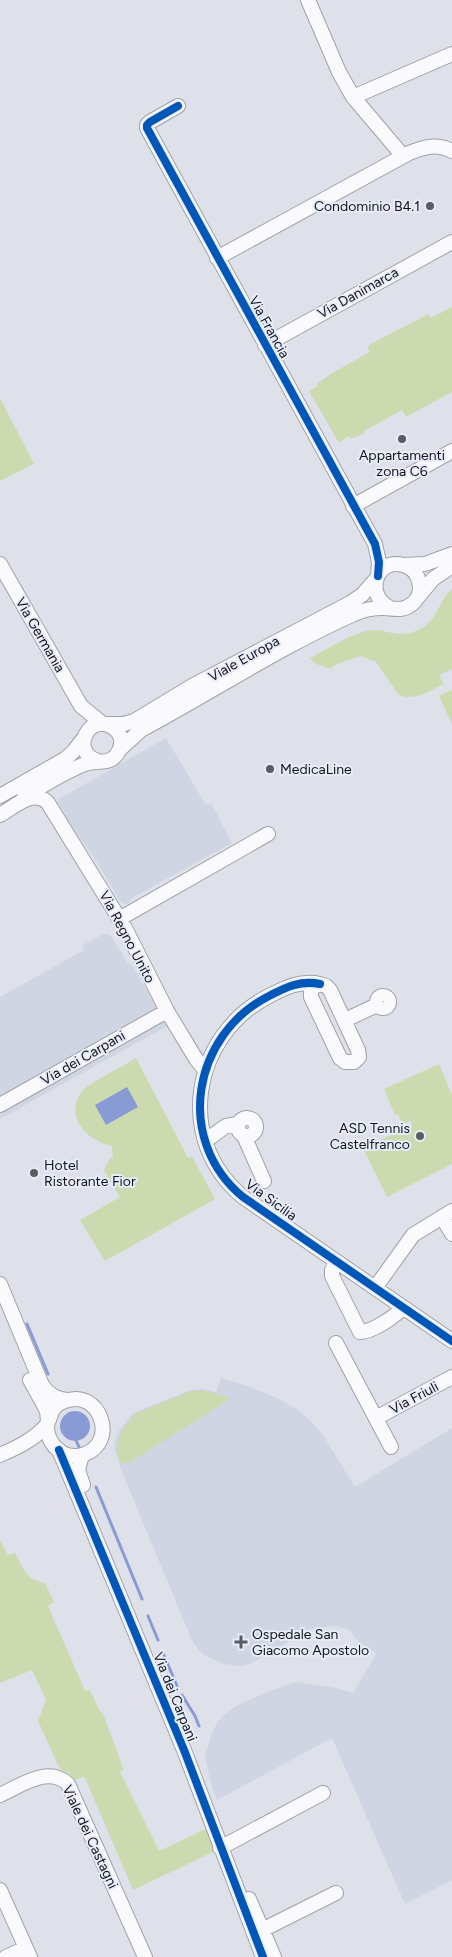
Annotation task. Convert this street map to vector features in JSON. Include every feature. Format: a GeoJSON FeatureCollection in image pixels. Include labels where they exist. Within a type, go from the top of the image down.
{"type":"FeatureCollection","features":[{"type":"Feature","properties":{"kind":"street"},"geometry":{"type":"LineString","coordinates":[[308,0],[339,72],[353,97],[387,139],[398,158]]}},
{"type":"Feature","properties":{"kind":"street"},"geometry":{"type":"LineString","coordinates":[[353,97],[452,54]]}},
{"type":"Feature","properties":{"kind":"street","name":"Via Francia"},"geometry":{"type":"LineString","coordinates":[[178,106],[147,124],[147,128],[216,258],[375,544],[378,556],[377,577]]}},
{"type":"Feature","properties":{"kind":"street"},"geometry":{"type":"LineString","coordinates":[[216,258],[398,158],[430,146],[452,151]]}},
{"type":"Feature","properties":{"kind":"street","name":"Via Danimarca"},"geometry":{"type":"LineString","coordinates":[[265,345],[452,242]]}},
{"type":"Feature","properties":{"kind":"street"},"geometry":{"type":"LineString","coordinates":[[353,506],[452,451]]}},
{"type":"Feature","properties":{"kind":"street","name":"Via Francia"},"geometry":{"type":"LineString","coordinates":[[375,544],[401,564]]}},
{"type":"Feature","properties":{"kind":"street","name":"Viale Europa"},"geometry":{"type":"LineString","coordinates":[[0,796],[73,752],[93,726],[104,724],[118,725],[134,721],[192,686],[350,604],[362,595],[387,567],[401,564],[425,564],[452,554]]}},
{"type":"Feature","properties":{"kind":"street","name":"Via Germania"},"geometry":{"type":"LineString","coordinates":[[0,564],[81,706],[104,724]]}},
{"type":"Feature","properties":{"kind":"street"},"geometry":{"type":"LineString","coordinates":[[401,564],[412,569],[418,578],[420,588],[417,598]]}},
{"type":"Feature","properties":{"kind":"street","name":"Viale Europa"},"geometry":{"type":"LineString","coordinates":[[0,813],[54,779],[78,767],[89,762],[110,760],[141,730],[299,641],[364,611],[407,607],[433,579],[452,566]]}},
{"type":"Feature","properties":{"kind":"street"},"geometry":{"type":"LineString","coordinates":[[377,577],[375,590],[378,598],[383,604],[393,609]]}},
{"type":"Feature","properties":{"kind":"street","name":"Via Germania"},"geometry":{"type":"LineString","coordinates":[[81,706],[84,738]]}},
{"type":"Feature","properties":{"kind":"street"},"geometry":{"type":"LineString","coordinates":[[104,724],[113,727],[118,733],[121,743],[120,749]]}},
{"type":"Feature","properties":{"kind":"street"},"geometry":{"type":"LineString","coordinates":[[84,738],[85,752],[98,761]]}},
{"type":"Feature","properties":{"kind":"street"},"geometry":{"type":"LineString","coordinates":[[48,803],[51,787],[78,767]]}},
{"type":"Feature","properties":{"kind":"street"},"geometry":{"type":"LineString","coordinates":[[0,813],[32,797],[40,797],[48,803]]}},
{"type":"Feature","properties":{"kind":"street","name":"Via Regno Unito"},"geometry":{"type":"LineString","coordinates":[[48,803],[119,919],[167,1011],[196,1059],[205,1070]]}},
{"type":"Feature","properties":{"kind":"street"},"geometry":{"type":"LineString","coordinates":[[119,919],[268,834]]}},
{"type":"Feature","properties":{"kind":"street","name":"Via Sicilia"},"geometry":{"type":"LineString","coordinates":[[320,984],[303,983],[259,1002],[238,1017],[217,1044],[205,1070],[200,1100],[201,1121],[205,1141],[218,1168],[237,1192],[452,1341]]}},
{"type":"Feature","properties":{"kind":"street"},"geometry":{"type":"LineString","coordinates":[[320,984],[330,990],[345,1020],[360,1054],[357,1060],[350,1063],[340,1058],[310,994],[311,989],[320,984]]}},
{"type":"Feature","properties":{"kind":"street"},"geometry":{"type":"LineString","coordinates":[[286,989],[304,992],[312,1000]]}},
{"type":"Feature","properties":{"kind":"street"},"geometry":{"type":"LineString","coordinates":[[345,1020],[377,1005]]}},
{"type":"Feature","properties":{"kind":"street","name":"Via dei Carpani"},"geometry":{"type":"LineString","coordinates":[[0,1106],[167,1011]]}},
{"type":"Feature","properties":{"kind":"street"},"geometry":{"type":"LineString","coordinates":[[201,1121],[236,1129],[264,1181]]}},
{"type":"Feature","properties":{"kind":"street"},"geometry":{"type":"LineString","coordinates":[[205,1141],[236,1129]]}},
{"type":"Feature","properties":{"kind":"street"},"geometry":{"type":"LineString","coordinates":[[375,1288],[413,1235],[447,1214],[452,1234]]}},
{"type":"Feature","properties":{"kind":"street"},"geometry":{"type":"LineString","coordinates":[[337,1262],[332,1270],[332,1276],[360,1332],[368,1331],[390,1319],[403,1307]]}},
{"type":"Feature","properties":{"kind":"street"},"geometry":{"type":"LineString","coordinates":[[1,1294],[42,1385],[52,1396],[62,1400],[81,1400],[89,1403],[96,1408],[102,1418],[103,1431],[99,1442],[92,1450],[82,1455],[68,1455],[57,1449],[36,1443],[21,1445]]}},
{"type":"Feature","properties":{"kind":"street"},"geometry":{"type":"LineString","coordinates":[[1,1294],[34,1389],[47,1411],[49,1439],[57,1449]]}},
{"type":"Feature","properties":{"kind":"street","name":"Via Friuli"},"geometry":{"type":"LineString","coordinates":[[336,1343],[391,1447]]}},
{"type":"Feature","properties":{"kind":"street","name":"Via Friuli"},"geometry":{"type":"LineString","coordinates":[[376,1418],[452,1377]]}},
{"type":"Feature","properties":{"kind":"street"},"geometry":{"type":"LineString","coordinates":[[0,1456],[21,1445],[47,1423],[51,1413],[57,1406],[68,1400]]}},
{"type":"Feature","properties":{"kind":"street","name":"Via dei Carpani"},"geometry":{"type":"LineString","coordinates":[[57,1449],[224,1847],[258,1933],[263,1957]]}},
{"type":"Feature","properties":{"kind":"street","name":"Via dei Carpani"},"geometry":{"type":"LineString","coordinates":[[82,1455],[78,1466],[81,1481],[192,1747],[224,1847]]}},
{"type":"Feature","properties":{"kind":"street","name":"Viale dei Castagni"},"geometry":{"type":"LineString","coordinates":[[0,1795],[44,1776],[56,1776],[66,1782],[144,1957]]}},
{"type":"Feature","properties":{"kind":"street"},"geometry":{"type":"LineString","coordinates":[[224,1847],[324,1793]]}},
{"type":"Feature","properties":{"kind":"street"},"geometry":{"type":"LineString","coordinates":[[0,1890],[28,1953],[6,1957]]}},
{"type":"Feature","properties":{"kind":"street"},"geometry":{"type":"LineString","coordinates":[[258,1933],[336,1893]]}},
{"type":"Feature","properties":{"kind":"street","name":"Via dei Carpani"},"geometry":{"type":"LineString","coordinates":[[258,1933],[274,1957]]}},
{"type":"Feature","properties":{"kind":"shaded area"},"geometry":{"type":"Polygon","coordinates":[[[166,738],[206,805],[211,803],[232,843],[132,898],[128,904],[124,904],[120,901],[95,859],[70,824],[57,800],[166,738]]]}},
{"type":"Feature","properties":{"kind":"shaded area"},"geometry":{"type":"Polygon","coordinates":[[[103,934],[109,934],[112,937],[127,962],[132,965],[167,1026],[0,1119],[0,997],[84,950],[83,945],[103,934]]]}},
{"type":"Feature","properties":{"kind":"shaded area","name":"Ospedale San Giacomo Apostolo"},"geometry":{"type":"Polygon","coordinates":[[[221,1378],[277,1398],[298,1410],[323,1435],[355,1487],[452,1428],[452,1880],[405,1904],[332,1738],[217,1800],[211,1784],[205,1756],[212,1733],[217,1723],[225,1714],[236,1706],[296,1682],[336,1688],[353,1693],[377,1653],[361,1644],[348,1629],[334,1626],[311,1629],[250,1664],[239,1666],[223,1664],[204,1655],[191,1638],[122,1472],[115,1451],[115,1442],[118,1432],[133,1413],[191,1390],[203,1389],[216,1392],[221,1378]]]}},
{"type":"Feature","properties":{"kind":"green space"},"geometry":{"type":"Polygon","coordinates":[[[452,307],[452,392],[406,417],[402,410],[364,431],[364,433],[351,439],[349,436],[339,443],[309,391],[318,386],[317,384],[332,373],[370,352],[367,346],[429,314],[431,318],[452,307]]]}},
{"type":"Feature","properties":{"kind":"green space"},"geometry":{"type":"Polygon","coordinates":[[[0,398],[34,464],[0,481],[0,398]]]}},
{"type":"Feature","properties":{"kind":"green space"},"geometry":{"type":"Polygon","coordinates":[[[452,589],[452,669],[439,675],[444,684],[421,695],[403,696],[398,694],[376,662],[361,656],[337,664],[330,669],[314,663],[310,658],[345,639],[366,631],[379,630],[406,634],[422,628],[432,620],[444,598],[452,589]]]}},
{"type":"Feature","properties":{"kind":"green space"},"geometry":{"type":"Polygon","coordinates":[[[452,690],[452,724],[439,696],[452,690]]]}},
{"type":"Feature","properties":{"kind":"green space"},"geometry":{"type":"Polygon","coordinates":[[[136,1058],[188,1158],[192,1156],[215,1199],[105,1261],[80,1220],[120,1197],[104,1170],[109,1160],[113,1157],[112,1146],[98,1141],[85,1132],[77,1119],[76,1103],[83,1090],[88,1086],[136,1058]]]}},
{"type":"Feature","properties":{"kind":"green space","name":"ASD Tennis Castelfranco"},"geometry":{"type":"Polygon","coordinates":[[[439,1064],[452,1095],[452,1164],[387,1197],[363,1148],[412,1125],[410,1121],[403,1124],[398,1114],[395,1115],[384,1089],[439,1064]]]}},
{"type":"Feature","properties":{"kind":"green space"},"geometry":{"type":"Polygon","coordinates":[[[201,1390],[232,1398],[129,1463],[121,1463],[117,1450],[119,1437],[135,1414],[191,1391],[201,1390]]]}},
{"type":"Feature","properties":{"kind":"green space"},"geometry":{"type":"Polygon","coordinates":[[[0,1540],[8,1555],[15,1553],[29,1576],[45,1583],[54,1602],[48,1606],[85,1691],[90,1690],[100,1712],[102,1711],[124,1770],[120,1772],[159,1851],[206,1829],[215,1851],[133,1890],[85,1778],[75,1780],[69,1773],[60,1769],[38,1721],[46,1700],[32,1670],[0,1683],[0,1540]]]}},
{"type":"Feature","properties":{"kind":"water"},"geometry":{"type":"Polygon","coordinates":[[[127,1087],[138,1107],[106,1125],[95,1105],[127,1087]]]}},
{"type":"Feature","properties":{"kind":"water"},"geometry":{"type":"Polygon","coordinates":[[[75,1411],[86,1415],[90,1426],[86,1437],[75,1441],[64,1437],[60,1426],[64,1415],[75,1411]]]}},
{"type":"Feature","properties":{"kind":"waterway"},"geometry":{"type":"LineString","coordinates":[[27,1324],[48,1374]]}},
{"type":"Feature","properties":{"kind":"waterway"},"geometry":{"type":"LineString","coordinates":[[75,1438],[79,1447]]}},
{"type":"Feature","properties":{"kind":"waterway"},"geometry":{"type":"LineString","coordinates":[[96,1487],[142,1599]]}},
{"type":"Feature","properties":{"kind":"waterway"},"geometry":{"type":"LineString","coordinates":[[148,1616],[158,1640]]}},
{"type":"Feature","properties":{"kind":"waterway"},"geometry":{"type":"LineString","coordinates":[[163,1653],[177,1686]]}},
{"type":"Feature","properties":{"kind":"waterway"},"geometry":{"type":"LineString","coordinates":[[182,1695],[199,1726]]}},
{"type":"Feature","properties":{"kind":"cycle path"},"geometry":{"type":"LineString","coordinates":[[178,106],[150,122],[147,128],[375,544],[379,562],[378,576]]}},
{"type":"Feature","properties":{"kind":"cycle path"},"geometry":{"type":"LineString","coordinates":[[320,984],[306,983],[294,985],[269,996],[243,1013],[223,1036],[209,1062],[201,1090],[201,1119],[207,1147],[221,1174],[243,1197],[452,1341]]}},
{"type":"Feature","properties":{"kind":"cycle path"},"geometry":{"type":"LineString","coordinates":[[59,1450],[184,1750],[263,1957]]}},
{"type":"Feature","properties":{"kind":"place","name":"Condominio B4.1"},"geometry":{"type":"Point","coordinates":[430,206]}},
{"type":"Feature","properties":{"kind":"place","name":"Appartamenti zona C6"},"geometry":{"type":"Point","coordinates":[402,439]}},
{"type":"Feature","properties":{"kind":"place","name":"MedicaLine"},"geometry":{"type":"Point","coordinates":[270,769]}},
{"type":"Feature","properties":{"kind":"place","name":"ASD Tennis Castelfranco"},"geometry":{"type":"Point","coordinates":[420,1136]}},
{"type":"Feature","properties":{"kind":"place","name":"Hotel Ristorante Fior"},"geometry":{"type":"Point","coordinates":[34,1173]}},
{"type":"Feature","properties":{"kind":"place","name":"Ospedale San Giacomo Apostolo"},"geometry":{"type":"Point","coordinates":[241,1642]}}]}
